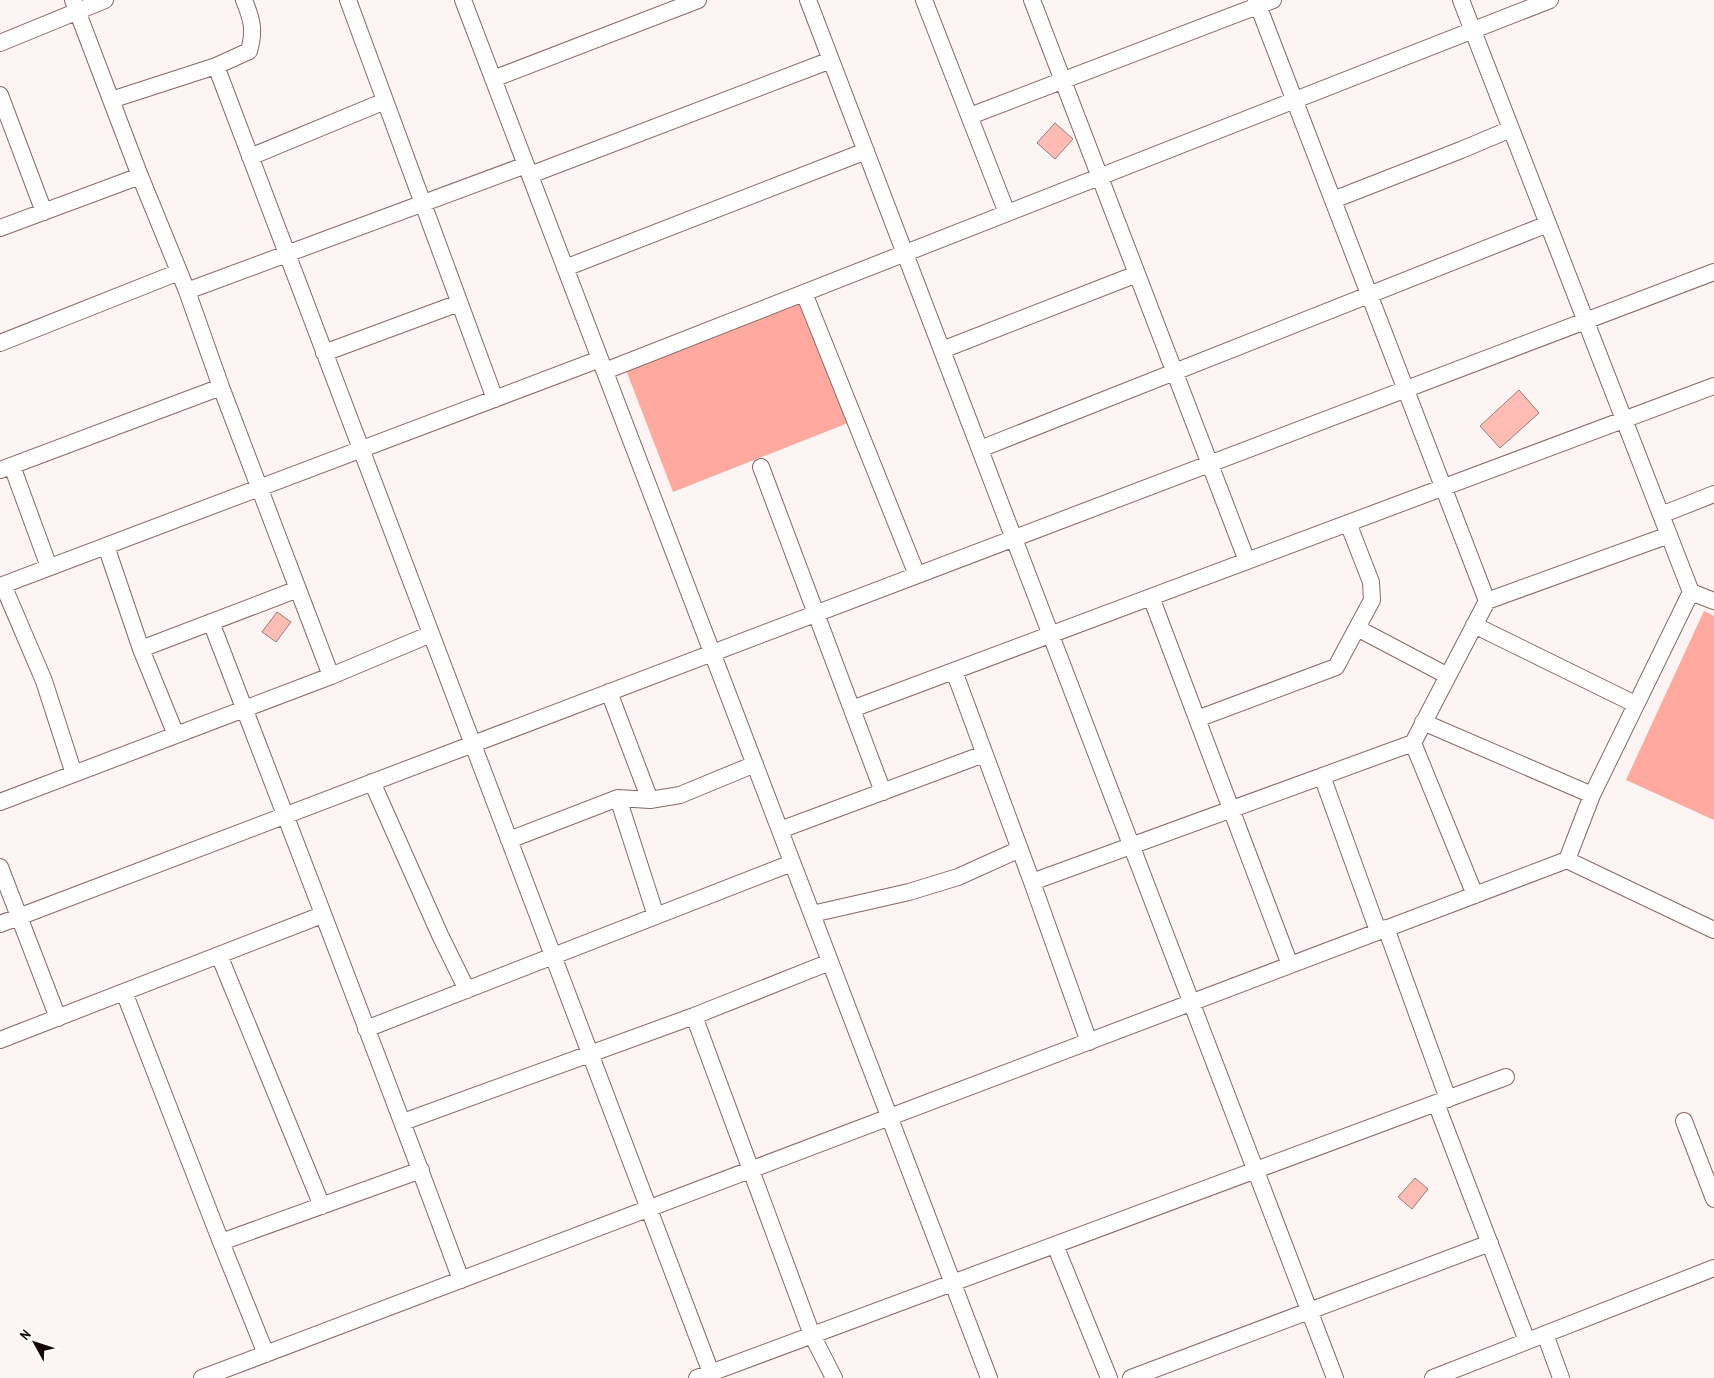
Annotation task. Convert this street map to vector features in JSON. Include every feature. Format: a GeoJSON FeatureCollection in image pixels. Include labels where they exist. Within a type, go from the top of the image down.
{"type":"FeatureCollection","features":[{"type":"Feature","properties":{"kind":"street"},"geometry":{"type":"LineString","coordinates":[[0,43],[76,6],[104,0]]}},
{"type":"Feature","properties":{"kind":"street"},"geometry":{"type":"LineString","coordinates":[[111,100],[216,66],[249,51],[253,37],[252,20],[244,0]]}},
{"type":"Feature","properties":{"kind":"street"},"geometry":{"type":"LineString","coordinates":[[348,0],[495,399]]}},
{"type":"Feature","properties":{"kind":"street"},"geometry":{"type":"LineString","coordinates":[[463,0],[989,1378]]}},
{"type":"Feature","properties":{"kind":"street"},"geometry":{"type":"LineString","coordinates":[[493,79],[698,0]]}},
{"type":"Feature","properties":{"kind":"street"},"geometry":{"type":"LineString","coordinates":[[808,0],[1335,1378]]}},
{"type":"Feature","properties":{"kind":"street"},"geometry":{"type":"LineString","coordinates":[[924,0],[1007,213]]}},
{"type":"Feature","properties":{"kind":"street"},"geometry":{"type":"LineString","coordinates":[[1032,0],[1247,561]]}},
{"type":"Feature","properties":{"kind":"street"},"geometry":{"type":"LineString","coordinates":[[1461,0],[1691,592],[1714,601]]}},
{"type":"Feature","properties":{"kind":"street"},"geometry":{"type":"LineString","coordinates":[[74,774],[44,681],[2,585],[495,399],[602,365],[804,293],[1550,0]]}},
{"type":"Feature","properties":{"kind":"street"},"geometry":{"type":"LineString","coordinates":[[970,116],[1262,2],[1295,100],[1487,601]]}},
{"type":"Feature","properties":{"kind":"street"},"geometry":{"type":"LineString","coordinates":[[76,6],[140,176],[180,272],[221,387],[332,676]]}},
{"type":"Feature","properties":{"kind":"street"},"geometry":{"type":"LineString","coordinates":[[187,291],[423,204],[528,170],[831,60]]}},
{"type":"Feature","properties":{"kind":"street"},"geometry":{"type":"LineString","coordinates":[[216,66],[649,1208],[707,1376],[1506,1077]]}},
{"type":"Feature","properties":{"kind":"street"},"geometry":{"type":"LineString","coordinates":[[0,95],[44,212]]}},
{"type":"Feature","properties":{"kind":"street"},"geometry":{"type":"LineString","coordinates":[[250,157],[385,101]]}},
{"type":"Feature","properties":{"kind":"street"},"geometry":{"type":"LineString","coordinates":[[1333,200],[1511,129]]}},
{"type":"Feature","properties":{"kind":"street"},"geometry":{"type":"LineString","coordinates":[[565,268],[866,151]]}},
{"type":"Feature","properties":{"kind":"street"},"geometry":{"type":"LineString","coordinates":[[0,228],[140,176]]}},
{"type":"Feature","properties":{"kind":"street"},"geometry":{"type":"LineString","coordinates":[[980,449],[1548,224]]}},
{"type":"Feature","properties":{"kind":"street"},"geometry":{"type":"LineString","coordinates":[[0,343],[180,272]]}},
{"type":"Feature","properties":{"kind":"street"},"geometry":{"type":"LineString","coordinates":[[0,924],[1714,272]]}},
{"type":"Feature","properties":{"kind":"street"},"geometry":{"type":"LineString","coordinates":[[942,350],[1137,274]]}},
{"type":"Feature","properties":{"kind":"street"},"geometry":{"type":"LineString","coordinates":[[804,293],[917,575]]}},
{"type":"Feature","properties":{"kind":"street"},"geometry":{"type":"LineString","coordinates":[[324,353],[459,303]]}},
{"type":"Feature","properties":{"kind":"street"},"geometry":{"type":"LineString","coordinates":[[852,709],[1714,386]]}},
{"type":"Feature","properties":{"kind":"street"},"geometry":{"type":"LineString","coordinates":[[49,567],[6,468],[221,387]]}},
{"type":"Feature","properties":{"kind":"street"},"geometry":{"type":"LineString","coordinates":[[762,468],[883,792]]}},
{"type":"Feature","properties":{"kind":"street"},"geometry":{"type":"LineString","coordinates":[[1661,515],[1714,494]]}},
{"type":"Feature","properties":{"kind":"street"},"geometry":{"type":"LineString","coordinates":[[1197,718],[1336,667],[1372,600],[1371,582],[1348,524]]}},
{"type":"Feature","properties":{"kind":"street"},"geometry":{"type":"LineString","coordinates":[[1032,882],[1413,743],[1487,601],[1669,535]]}},
{"type":"Feature","properties":{"kind":"street"},"geometry":{"type":"LineString","coordinates":[[106,546],[141,649],[176,735]]}},
{"type":"Feature","properties":{"kind":"street"},"geometry":{"type":"LineString","coordinates":[[141,649],[298,589]]}},
{"type":"Feature","properties":{"kind":"street"},"geometry":{"type":"LineString","coordinates":[[1567,860],[1592,795],[1691,592]]}},
{"type":"Feature","properties":{"kind":"street"},"geometry":{"type":"LineString","coordinates":[[1151,597],[1290,965]]}},
{"type":"Feature","properties":{"kind":"street"},"geometry":{"type":"LineString","coordinates":[[211,622],[403,1122],[461,1280]]}},
{"type":"Feature","properties":{"kind":"street"},"geometry":{"type":"LineString","coordinates":[[1474,625],[1635,704]]}},
{"type":"Feature","properties":{"kind":"street"},"geometry":{"type":"LineString","coordinates":[[1357,628],[1448,676]]}},
{"type":"Feature","properties":{"kind":"street"},"geometry":{"type":"LineString","coordinates":[[0,802],[332,676],[431,634]]}},
{"type":"Feature","properties":{"kind":"street"},"geometry":{"type":"LineString","coordinates":[[954,671],[1089,1042]]}},
{"type":"Feature","properties":{"kind":"street"},"geometry":{"type":"LineString","coordinates":[[609,692],[650,800]]}},
{"type":"Feature","properties":{"kind":"street"},"geometry":{"type":"LineString","coordinates":[[1424,722],[1592,795]]}},
{"type":"Feature","properties":{"kind":"street"},"geometry":{"type":"LineString","coordinates":[[1413,743],[1475,895]]}},
{"type":"Feature","properties":{"kind":"street"},"geometry":{"type":"LineString","coordinates":[[780,830],[984,754]]}},
{"type":"Feature","properties":{"kind":"street"},"geometry":{"type":"LineString","coordinates":[[509,840],[618,798],[650,800],[680,795],[755,764]]}},
{"type":"Feature","properties":{"kind":"street"},"geometry":{"type":"LineString","coordinates":[[1322,776],[1382,930],[1490,1243],[1527,1341]]}},
{"type":"Feature","properties":{"kind":"street"},"geometry":{"type":"LineString","coordinates":[[372,782],[440,935],[467,990]]}},
{"type":"Feature","properties":{"kind":"street"},"geometry":{"type":"LineString","coordinates":[[618,798],[656,916]]}},
{"type":"Feature","properties":{"kind":"street"},"geometry":{"type":"LineString","coordinates":[[812,914],[909,892],[950,880],[1020,849]]}},
{"type":"Feature","properties":{"kind":"street"},"geometry":{"type":"LineString","coordinates":[[202,1378],[1567,860],[1714,930]]}},
{"type":"Feature","properties":{"kind":"street"},"geometry":{"type":"LineString","coordinates":[[366,1029],[792,863]]}},
{"type":"Feature","properties":{"kind":"street"},"geometry":{"type":"LineString","coordinates":[[0,867],[58,1018]]}},
{"type":"Feature","properties":{"kind":"street"},"geometry":{"type":"LineString","coordinates":[[0,1040],[322,915]]}},
{"type":"Feature","properties":{"kind":"street"},"geometry":{"type":"LineString","coordinates":[[219,955],[322,1206]]}},
{"type":"Feature","properties":{"kind":"street"},"geometry":{"type":"LineString","coordinates":[[403,1122],[694,1016],[830,962]]}},
{"type":"Feature","properties":{"kind":"street"},"geometry":{"type":"LineString","coordinates":[[124,992],[266,1354]]}},
{"type":"Feature","properties":{"kind":"street"},"geometry":{"type":"LineString","coordinates":[[694,1016],[812,1336],[834,1378]]}},
{"type":"Feature","properties":{"kind":"street"},"geometry":{"type":"LineString","coordinates":[[1684,1121],[1714,1200]]}},
{"type":"Feature","properties":{"kind":"street"},"geometry":{"type":"LineString","coordinates":[[221,1242],[420,1170]]}},
{"type":"Feature","properties":{"kind":"street"},"geometry":{"type":"LineString","coordinates":[[1131,1378],[1490,1243]]}},
{"type":"Feature","properties":{"kind":"street"},"geometry":{"type":"LineString","coordinates":[[1055,1245],[1108,1378]]}},
{"type":"Feature","properties":{"kind":"street"},"geometry":{"type":"LineString","coordinates":[[1433,1378],[1714,1268]]}},
{"type":"Feature","properties":{"kind":"street"},"geometry":{"type":"LineString","coordinates":[[1545,1334],[1561,1378]]}},
{"type":"Feature","properties":{"kind":"shaded area"},"geometry":{"type":"Polygon","coordinates":[[[800,302],[848,423],[673,492],[626,370],[800,302]]]}},
{"type":"Feature","properties":{"kind":"shaded area"},"geometry":{"type":"Polygon","coordinates":[[[1704,611],[1714,616],[1714,820],[1626,780],[1704,611]]]}},
{"type":"Feature","properties":{"kind":"building"},"geometry":{"type":"Polygon","coordinates":[[[1055,123],[1073,139],[1055,159],[1037,143],[1055,123]]]}},
{"type":"Feature","properties":{"kind":"building"},"geometry":{"type":"Polygon","coordinates":[[[1519,390],[1539,413],[1500,448],[1480,426],[1519,390]]]}},
{"type":"Feature","properties":{"kind":"building"},"geometry":{"type":"Polygon","coordinates":[[[277,612],[291,622],[276,642],[262,632],[277,612]]]}},
{"type":"Feature","properties":{"kind":"building"},"geometry":{"type":"Polygon","coordinates":[[[1415,1178],[1428,1189],[1412,1209],[1398,1197],[1415,1178]]]}}]}
